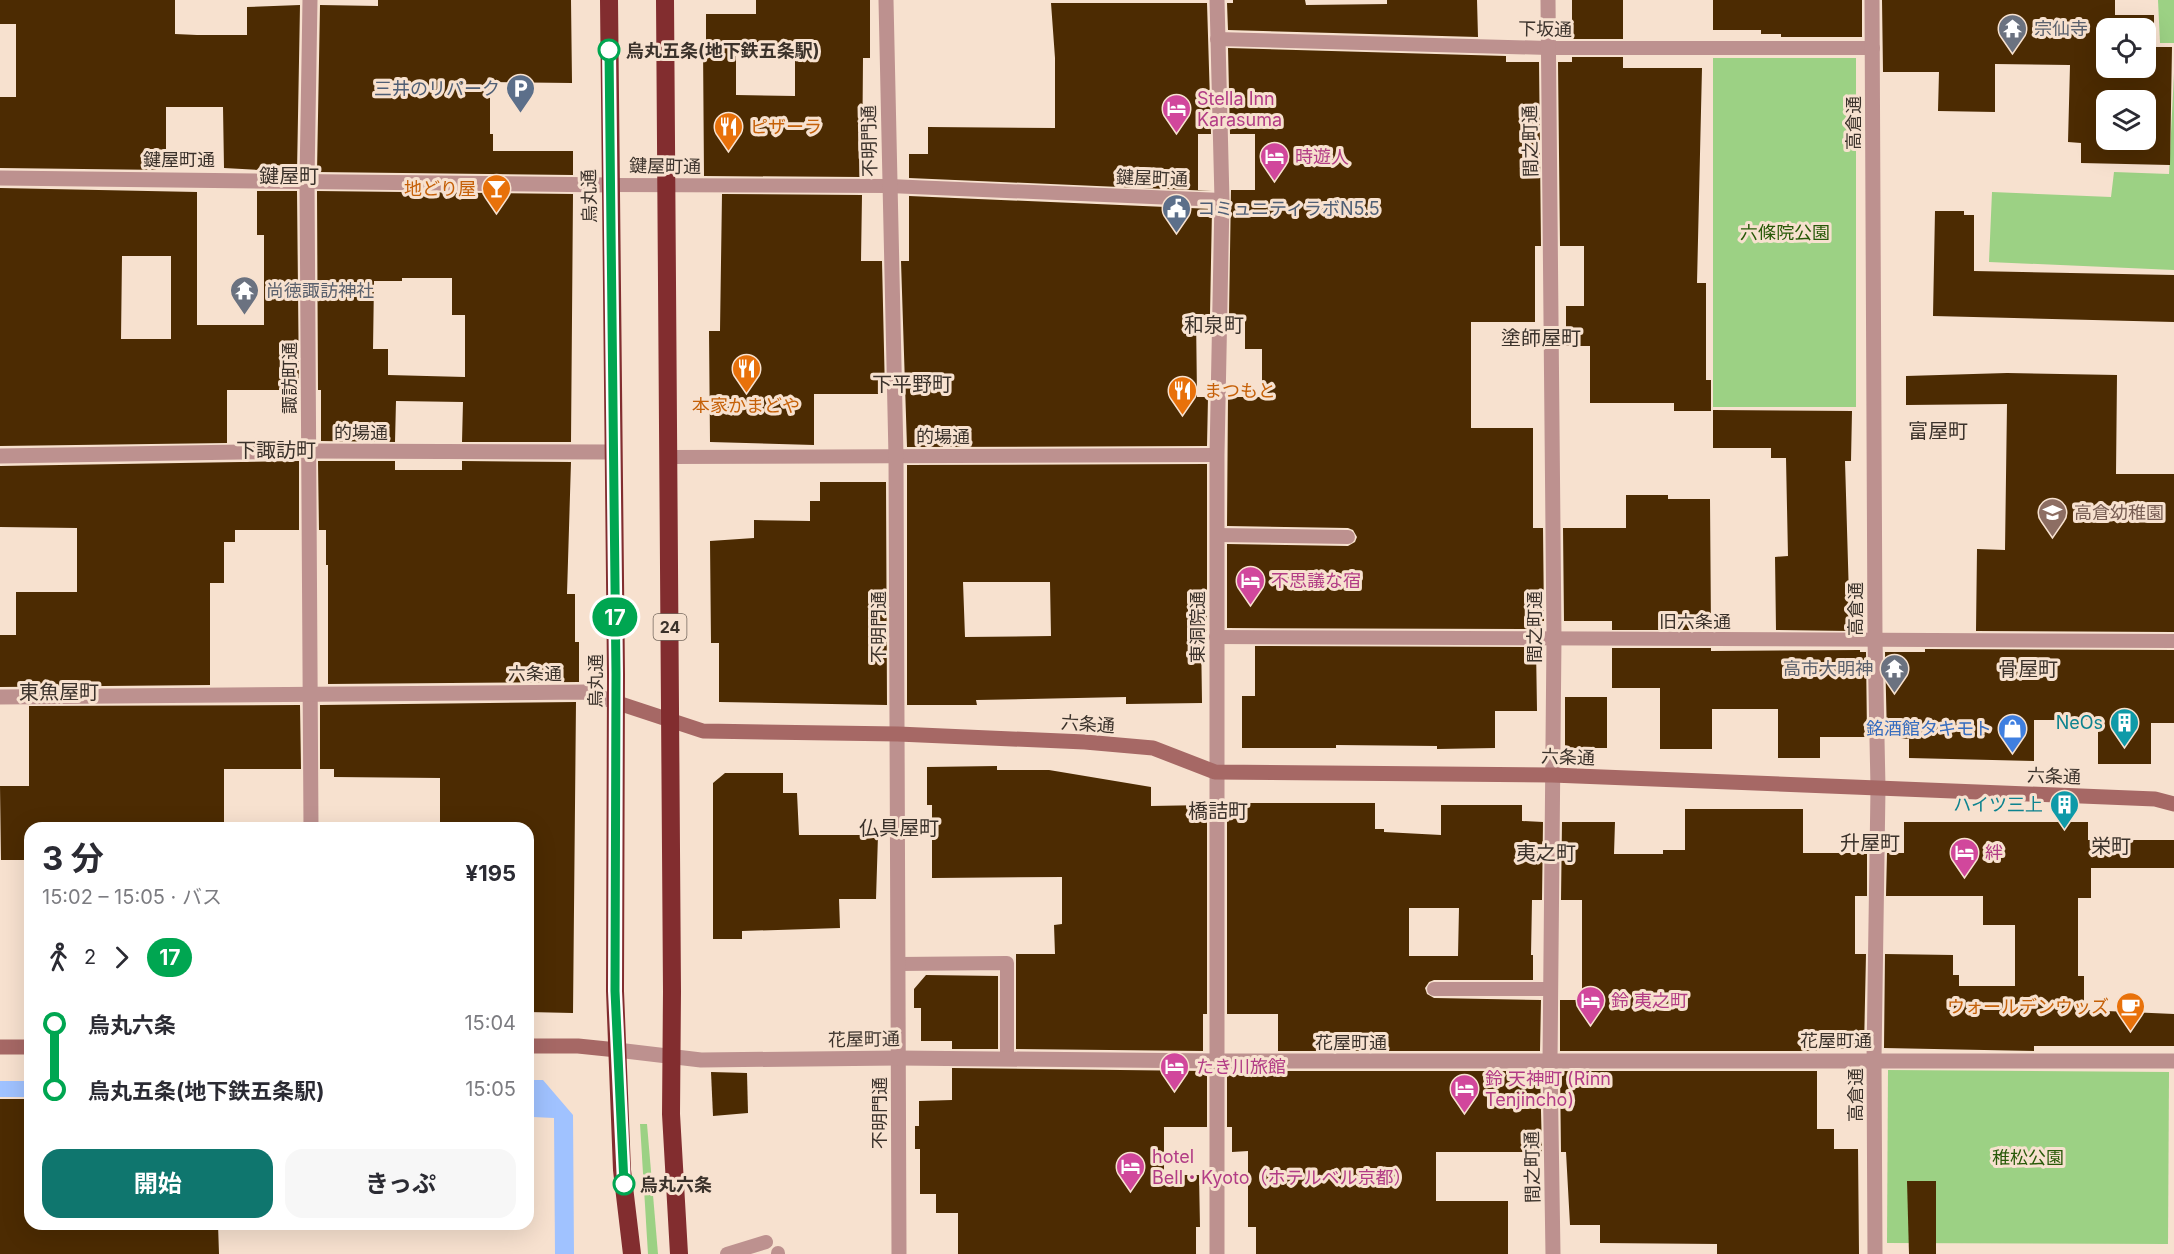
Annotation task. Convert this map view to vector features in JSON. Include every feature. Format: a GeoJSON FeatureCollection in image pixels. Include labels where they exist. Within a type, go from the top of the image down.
{"type":"FeatureCollection","features":[{"type":"Feature","properties":{"kind":"highway","name":"烏丸通"},"geometry":{"type":"LineString","coordinates":[[609,0],[617,1050],[622,1170],[632,1254]]}},
{"type":"Feature","properties":{"kind":"highway","name":"24"},"geometry":{"type":"LineString","coordinates":[[665,0],[668,186],[670,1114],[679,1254]]}},
{"type":"Feature","properties":{"kind":"street","name":"諏訪町通"},"geometry":{"type":"LineString","coordinates":[[310,0],[307,180],[311,822]]}},
{"type":"Feature","properties":{"kind":"street","name":"不明門通"},"geometry":{"type":"LineString","coordinates":[[886,0],[896,456],[899,1254]]}},
{"type":"Feature","properties":{"kind":"street","name":"東洞院通"},"geometry":{"type":"LineString","coordinates":[[1217,0],[1222,200],[1217,455],[1215,772],[1217,1254]]}},
{"type":"Feature","properties":{"kind":"street","name":"間之町通"},"geometry":{"type":"LineString","coordinates":[[1548,0],[1554,638],[1550,1062],[1553,1254]]}},
{"type":"Feature","properties":{"kind":"street","name":"高倉通"},"geometry":{"type":"LineString","coordinates":[[1872,0],[1875,639],[1878,788],[1874,1059],[1875,1254]]}},
{"type":"Feature","properties":{"kind":"street","name":"鍵屋町通"},"geometry":{"type":"LineString","coordinates":[[0,178],[610,185]]}},
{"type":"Feature","properties":{"kind":"street","name":"的場通"},"geometry":{"type":"LineString","coordinates":[[0,456],[309,451],[614,452]]}},
{"type":"Feature","properties":{"kind":"street","name":"六条通"},"geometry":{"type":"LineString","coordinates":[[0,697],[585,692],[703,731],[898,734],[1154,748],[1215,772],[1551,776],[2155,799],[2174,804]]}},
{"type":"Feature","properties":{"kind":"street","name":"花屋町通"},"geometry":{"type":"LineString","coordinates":[[534,1046],[578,1046],[701,1060],[899,1058],[1550,1062],[1874,1059],[2174,1061]]}},
{"type":"Feature","properties":{"kind":"street"},"geometry":{"type":"LineString","coordinates":[[0,1047],[24,1047]]}},
{"type":"Feature","properties":{"kind":"lane","name":"下坂通"},"geometry":{"type":"LineString","coordinates":[[1217,39],[1548,48],[1873,48]]}},
{"type":"Feature","properties":{"kind":"lane","name":"鍵屋町通"},"geometry":{"type":"LineString","coordinates":[[610,185],[890,186],[1222,200]]}},
{"type":"Feature","properties":{"kind":"lane","name":"的場通"},"geometry":{"type":"LineString","coordinates":[[669,457],[1217,455]]}},
{"type":"Feature","properties":{"kind":"lane"},"geometry":{"type":"LineString","coordinates":[[1217,535],[1348,537]]}},
{"type":"Feature","properties":{"kind":"lane","name":"旧六条通"},"geometry":{"type":"LineString","coordinates":[[1216,637],[2174,640]]}},
{"type":"Feature","properties":{"kind":"lane"},"geometry":{"type":"LineString","coordinates":[[898,963],[1006,963],[1007,1059]]}},
{"type":"Feature","properties":{"kind":"lane"},"geometry":{"type":"LineString","coordinates":[[1434,989],[1551,989]]}},
{"type":"Feature","properties":{"kind":"lane"},"geometry":{"type":"LineString","coordinates":[[728,1254],[766,1242]]}},
{"type":"Feature","properties":{"kind":"green space"},"geometry":{"type":"Polygon","coordinates":[[[2158,0],[2174,0],[2174,43],[2160,43],[2158,0]]]}},
{"type":"Feature","properties":{"kind":"green space","name":"六條院公園"},"geometry":{"type":"Polygon","coordinates":[[[1713,58],[1856,58],[1856,407],[1713,407],[1713,58]]]}},
{"type":"Feature","properties":{"kind":"green space"},"geometry":{"type":"Polygon","coordinates":[[[2174,73],[2174,270],[1989,262],[1992,192],[2111,197],[2114,172],[2169,174],[2174,73]]]}},
{"type":"Feature","properties":{"kind":"green space","name":"稚松公園"},"geometry":{"type":"Polygon","coordinates":[[[1888,1070],[2169,1072],[2168,1244],[1887,1243],[1888,1070]]]}},
{"type":"Feature","properties":{"kind":"green space"},"geometry":{"type":"Polygon","coordinates":[[[640,1124],[647,1124],[658,1254],[648,1254],[640,1124]]]}},
{"type":"Feature","properties":{"kind":"water"},"geometry":{"type":"Polygon","coordinates":[[[534,1080],[543,1080],[573,1115],[574,1254],[555,1254],[554,1118],[534,1117],[534,1080]]]}},
{"type":"Feature","properties":{"kind":"water"},"geometry":{"type":"Polygon","coordinates":[[[0,1081],[24,1081],[24,1097],[0,1097],[0,1081]]]}},
{"type":"Feature","properties":{"kind":"building"},"geometry":{"type":"Polygon","coordinates":[[[0,0],[175,0],[175,34],[197,35],[247,35],[247,7],[300,5],[297,172],[224,168],[223,107],[166,107],[166,170],[0,168],[0,97],[16,97],[16,24],[0,24],[0,0]]]}},
{"type":"Feature","properties":{"kind":"building"},"geometry":{"type":"Polygon","coordinates":[[[378,0],[571,0],[572,83],[490,82],[490,134],[493,134],[493,151],[573,151],[573,175],[317,172],[320,5],[378,6],[378,0]]]}},
{"type":"Feature","properties":{"kind":"building"},"geometry":{"type":"Polygon","coordinates":[[[756,0],[870,0],[870,58],[863,58],[862,177],[704,176],[703,45],[706,45],[706,14],[756,14],[756,0]],[[736,45],[736,95],[795,96],[795,45],[736,45]]]}},
{"type":"Feature","properties":{"kind":"building"},"geometry":{"type":"Polygon","coordinates":[[[1233,0],[1305,0],[1306,5],[1387,4],[1387,0],[1477,0],[1478,37],[1228,30],[1227,3],[1233,3],[1233,0]]]}},
{"type":"Feature","properties":{"kind":"building"},"geometry":{"type":"Polygon","coordinates":[[[1572,0],[1623,0],[1623,39],[1572,39],[1572,0]]]}},
{"type":"Feature","properties":{"kind":"building"},"geometry":{"type":"Polygon","coordinates":[[[1713,0],[1862,0],[1862,37],[1781,37],[1781,34],[1761,34],[1761,30],[1713,30],[1713,0]]]}},
{"type":"Feature","properties":{"kind":"building"},"geometry":{"type":"Polygon","coordinates":[[[1882,0],[2115,0],[2115,15],[2154,15],[2154,18],[2096,18],[2096,78],[2156,78],[2156,47],[2172,47],[2170,165],[2081,163],[2081,143],[2068,142],[2070,65],[1995,64],[1995,112],[1938,111],[1939,72],[1883,72],[1882,0]]]}},
{"type":"Feature","properties":{"kind":"building"},"geometry":{"type":"Polygon","coordinates":[[[1051,3],[1207,3],[1211,134],[1198,134],[1198,190],[1212,191],[909,178],[909,154],[928,154],[928,127],[1055,128],[1055,58],[1051,3]]]}},
{"type":"Feature","properties":{"kind":"building"},"geometry":{"type":"Polygon","coordinates":[[[1228,48],[1506,56],[1506,62],[1539,62],[1541,246],[1535,246],[1535,322],[1471,322],[1471,428],[1533,428],[1533,528],[1543,528],[1544,621],[1536,621],[1536,629],[1227,628],[1227,544],[1348,546],[1355,542],[1357,537],[1353,530],[1348,528],[1227,526],[1228,397],[1262,397],[1262,349],[1245,349],[1245,315],[1229,315],[1231,190],[1255,190],[1255,134],[1230,134],[1228,48]]]}},
{"type":"Feature","properties":{"kind":"building"},"geometry":{"type":"Polygon","coordinates":[[[1572,57],[1623,57],[1623,68],[1702,68],[1697,283],[1706,283],[1706,380],[1711,380],[1711,411],[1674,411],[1674,403],[1590,403],[1590,346],[1566,346],[1566,306],[1584,306],[1584,246],[1560,246],[1558,62],[1572,62],[1572,57]]]}},
{"type":"Feature","properties":{"kind":"building"},"geometry":{"type":"Polygon","coordinates":[[[0,188],[197,192],[197,325],[264,325],[264,235],[257,235],[257,191],[297,191],[299,390],[227,390],[227,443],[0,446],[0,188]],[[122,256],[121,339],[171,339],[171,256],[122,256]]]}},
{"type":"Feature","properties":{"kind":"building"},"geometry":{"type":"Polygon","coordinates":[[[317,191],[573,194],[571,442],[462,442],[463,402],[396,401],[395,442],[321,441],[321,390],[318,390],[317,191]],[[402,278],[402,281],[374,281],[373,349],[388,349],[388,375],[465,377],[465,315],[452,315],[452,278],[402,278]]]}},
{"type":"Feature","properties":{"kind":"building"},"geometry":{"type":"Polygon","coordinates":[[[722,194],[862,195],[861,261],[882,261],[885,394],[814,394],[814,445],[710,442],[709,331],[720,331],[722,194]]]}},
{"type":"Feature","properties":{"kind":"building"},"geometry":{"type":"Polygon","coordinates":[[[909,196],[1212,209],[1210,315],[1196,315],[1197,397],[1208,397],[1207,446],[907,447],[901,261],[909,261],[909,196]]]}},
{"type":"Feature","properties":{"kind":"building"},"geometry":{"type":"Polygon","coordinates":[[[1935,211],[1964,211],[1964,215],[1974,215],[1974,271],[2174,275],[2174,322],[1933,316],[1935,211]]]}},
{"type":"Feature","properties":{"kind":"building"},"geometry":{"type":"Polygon","coordinates":[[[2007,373],[2117,375],[2116,474],[2174,474],[2174,632],[1976,631],[1977,549],[2005,550],[2007,404],[1906,405],[1906,376],[2007,373]]]}},
{"type":"Feature","properties":{"kind":"building"},"geometry":{"type":"Polygon","coordinates":[[[1713,410],[1852,411],[1851,461],[1845,461],[1850,631],[1776,630],[1775,557],[1788,556],[1786,458],[1771,458],[1771,448],[1713,448],[1713,410]]]}},
{"type":"Feature","properties":{"kind":"building"},"geometry":{"type":"Polygon","coordinates":[[[299,461],[299,530],[235,530],[235,542],[224,542],[224,583],[210,583],[210,685],[0,687],[0,635],[16,635],[16,592],[77,592],[77,528],[0,527],[0,466],[299,461]]]}},
{"type":"Feature","properties":{"kind":"building"},"geometry":{"type":"Polygon","coordinates":[[[318,461],[395,461],[395,470],[462,470],[462,461],[571,462],[567,594],[575,594],[575,642],[579,642],[579,682],[328,684],[328,565],[326,565],[326,530],[319,530],[318,461]]]}},
{"type":"Feature","properties":{"kind":"building"},"geometry":{"type":"Polygon","coordinates":[[[1207,464],[1207,633],[1201,633],[1202,703],[1126,704],[1126,697],[976,700],[977,705],[907,705],[907,465],[1207,464]],[[963,582],[965,637],[1051,636],[1050,582],[963,582]]]}},
{"type":"Feature","properties":{"kind":"building"},"geometry":{"type":"Polygon","coordinates":[[[820,482],[886,482],[887,705],[719,702],[719,643],[711,643],[710,541],[754,538],[754,520],[810,521],[810,501],[820,501],[820,482]]]}},
{"type":"Feature","properties":{"kind":"building"},"geometry":{"type":"Polygon","coordinates":[[[1626,495],[1668,495],[1668,499],[1710,499],[1711,630],[1612,630],[1612,621],[1564,621],[1563,528],[1626,528],[1626,495]]]}},
{"type":"Feature","properties":{"kind":"building"},"geometry":{"type":"Polygon","coordinates":[[[1255,646],[1536,647],[1537,711],[1495,711],[1495,748],[1437,749],[1437,746],[1336,745],[1336,748],[1242,748],[1242,696],[1255,696],[1255,646]]]}},
{"type":"Feature","properties":{"kind":"building"},"geometry":{"type":"Polygon","coordinates":[[[1612,648],[1711,648],[1711,651],[1860,650],[1860,652],[1866,652],[1867,737],[1820,737],[1820,758],[1778,758],[1778,709],[1712,709],[1712,749],[1660,749],[1660,688],[1612,688],[1612,648]]]}},
{"type":"Feature","properties":{"kind":"building"},"geometry":{"type":"Polygon","coordinates":[[[1925,649],[2174,650],[2174,723],[2151,723],[2151,764],[2098,764],[2098,723],[2093,723],[2093,720],[2034,720],[2034,761],[1909,758],[1909,739],[1887,737],[1885,652],[1925,652],[1925,649]]]}},
{"type":"Feature","properties":{"kind":"building"},"geometry":{"type":"Polygon","coordinates":[[[1565,697],[1607,697],[1607,748],[1565,748],[1565,697]]]}},
{"type":"Feature","properties":{"kind":"building"},"geometry":{"type":"Polygon","coordinates":[[[576,702],[573,1013],[534,1012],[534,822],[440,822],[440,778],[334,777],[334,769],[320,769],[320,705],[576,702]]]}},
{"type":"Feature","properties":{"kind":"building"},"geometry":{"type":"Polygon","coordinates":[[[300,705],[301,769],[224,769],[224,822],[24,822],[24,860],[1,860],[0,786],[29,786],[29,706],[300,705]]]}},
{"type":"Feature","properties":{"kind":"building"},"geometry":{"type":"Polygon","coordinates":[[[997,766],[997,770],[1049,770],[1151,787],[1151,806],[1207,805],[1207,1014],[1203,1014],[1203,1051],[1016,1049],[1016,954],[1055,954],[1054,925],[1062,924],[1062,877],[932,878],[932,805],[927,805],[927,767],[997,766]]]}},
{"type":"Feature","properties":{"kind":"building"},"geometry":{"type":"Polygon","coordinates":[[[725,773],[783,773],[783,793],[797,793],[799,835],[878,835],[876,899],[839,899],[840,928],[742,931],[742,939],[713,939],[713,783],[725,773]]]}},
{"type":"Feature","properties":{"kind":"building"},"geometry":{"type":"Polygon","coordinates":[[[1375,803],[1375,829],[1384,829],[1384,832],[1441,835],[1441,805],[1522,805],[1522,821],[1543,822],[1542,900],[1532,900],[1533,980],[1434,980],[1429,982],[1425,988],[1427,994],[1434,998],[1541,1000],[1540,1051],[1278,1051],[1278,1014],[1227,1014],[1227,805],[1375,803]],[[1409,908],[1409,956],[1458,956],[1459,908],[1409,908]]]}},
{"type":"Feature","properties":{"kind":"building"},"geometry":{"type":"Polygon","coordinates":[[[1685,809],[1803,809],[1803,853],[1867,853],[1867,896],[1855,896],[1855,954],[1866,954],[1864,1048],[1817,1049],[1817,1051],[1560,1051],[1560,1000],[1582,1000],[1582,900],[1561,900],[1562,822],[1615,822],[1614,854],[1663,854],[1663,850],[1685,850],[1685,809]]]}},
{"type":"Feature","properties":{"kind":"building"},"geometry":{"type":"Polygon","coordinates":[[[1904,822],[2088,822],[2088,840],[2174,840],[2174,868],[2091,868],[2091,898],[2078,898],[2078,976],[2084,976],[2084,1010],[2174,1014],[2174,1046],[2034,1046],[2034,1051],[1884,1048],[1885,954],[1953,955],[1953,975],[1959,975],[1959,986],[2015,986],[2015,925],[1983,925],[1983,896],[1886,896],[1887,853],[1904,853],[1904,822]]]}},
{"type":"Feature","properties":{"kind":"building"},"geometry":{"type":"Polygon","coordinates":[[[926,975],[998,976],[998,1049],[952,1049],[952,1041],[921,1041],[921,1008],[914,1008],[914,989],[926,975]]]}},
{"type":"Feature","properties":{"kind":"building"},"geometry":{"type":"Polygon","coordinates":[[[952,1068],[1203,1071],[1203,1075],[1207,1075],[1207,1127],[1164,1127],[1164,1175],[1199,1175],[1200,1227],[1196,1227],[1196,1254],[958,1254],[958,1213],[936,1213],[936,1194],[920,1194],[920,1149],[915,1149],[915,1126],[919,1126],[919,1101],[952,1100],[952,1068]]]}},
{"type":"Feature","properties":{"kind":"building"},"geometry":{"type":"Polygon","coordinates":[[[1278,1071],[1540,1071],[1542,1152],[1436,1152],[1436,1201],[1508,1201],[1508,1254],[1256,1254],[1256,1227],[1248,1227],[1248,1151],[1232,1152],[1232,1127],[1227,1127],[1227,1075],[1278,1074],[1278,1071]]]}},
{"type":"Feature","properties":{"kind":"building"},"geometry":{"type":"Polygon","coordinates":[[[1560,1071],[1817,1071],[1817,1129],[1834,1129],[1834,1149],[1858,1149],[1859,1254],[1717,1254],[1717,1244],[1600,1243],[1600,1225],[1570,1225],[1566,1152],[1561,1152],[1560,1071]]]}},
{"type":"Feature","properties":{"kind":"building"},"geometry":{"type":"Polygon","coordinates":[[[711,1072],[747,1073],[748,1113],[713,1116],[711,1072]]]}},
{"type":"Feature","properties":{"kind":"building"},"geometry":{"type":"Polygon","coordinates":[[[0,1099],[24,1099],[24,1230],[218,1230],[219,1254],[0,1254],[0,1099]]]}},
{"type":"Feature","properties":{"kind":"building"},"geometry":{"type":"Polygon","coordinates":[[[1907,1181],[1936,1181],[1936,1254],[1909,1254],[1907,1181]]]}},
{"type":"Feature","properties":{"kind":"bus line","name":"17"},"geometry":{"type":"LineString","coordinates":[[609,50],[616,674],[615,991],[624,1184]]}},
{"type":"Feature","properties":{"kind":"place","name":"烏丸五条(地下鉄五条駅)"},"geometry":{"type":"Point","coordinates":[609,50]}},
{"type":"Feature","properties":{"kind":"place","name":"宗仙寺"},"geometry":{"type":"Point","coordinates":[2013,54]}},
{"type":"Feature","properties":{"kind":"place","name":"三井のリパーク"},"geometry":{"type":"Point","coordinates":[521,114]}},
{"type":"Feature","properties":{"kind":"place","name":"Stella Inn Karasuma"},"geometry":{"type":"Point","coordinates":[1176,134]}},
{"type":"Feature","properties":{"kind":"place","name":"ピザーラ"},"geometry":{"type":"Point","coordinates":[729,152]}},
{"type":"Feature","properties":{"kind":"place","name":"時遊人"},"geometry":{"type":"Point","coordinates":[1274,182]}},
{"type":"Feature","properties":{"kind":"place","name":"地どり屋"},"geometry":{"type":"Point","coordinates":[497,214]}},
{"type":"Feature","properties":{"kind":"place","name":"コミュニティラボN5.5"},"geometry":{"type":"Point","coordinates":[1176,234]}},
{"type":"Feature","properties":{"kind":"place","name":"尚徳諏訪神社"},"geometry":{"type":"Point","coordinates":[245,316]}},
{"type":"Feature","properties":{"kind":"place","name":"本家かまどや"},"geometry":{"type":"Point","coordinates":[746,394]}},
{"type":"Feature","properties":{"kind":"place","name":"まつもと"},"geometry":{"type":"Point","coordinates":[1183,416]}},
{"type":"Feature","properties":{"kind":"place","name":"高倉幼稚園"},"geometry":{"type":"Point","coordinates":[2053,538]}},
{"type":"Feature","properties":{"kind":"place","name":"不思議な宿"},"geometry":{"type":"Point","coordinates":[1250,606]}},
{"type":"Feature","properties":{"kind":"place","name":"高市大明神"},"geometry":{"type":"Point","coordinates":[1894,694]}},
{"type":"Feature","properties":{"kind":"place","name":"NeOs"},"geometry":{"type":"Point","coordinates":[2124,748]}},
{"type":"Feature","properties":{"kind":"place","name":"銘酒館タキモト"},"geometry":{"type":"Point","coordinates":[2013,754]}},
{"type":"Feature","properties":{"kind":"place","name":"ハイツ三上"},"geometry":{"type":"Point","coordinates":[2064,830]}},
{"type":"Feature","properties":{"kind":"place","name":"絆"},"geometry":{"type":"Point","coordinates":[1964,878]}},
{"type":"Feature","properties":{"kind":"place","name":"鈴 夷之町"},"geometry":{"type":"Point","coordinates":[1590,1026]}},
{"type":"Feature","properties":{"kind":"place","name":"ウォールデンウッズ"},"geometry":{"type":"Point","coordinates":[2130,1032]}},
{"type":"Feature","properties":{"kind":"place","name":"たき川旅館"},"geometry":{"type":"Point","coordinates":[1175,1092]}},
{"type":"Feature","properties":{"kind":"place","name":"鈴 天神町 (Rinn Tenjincho)"},"geometry":{"type":"Point","coordinates":[1464,1114]}},
{"type":"Feature","properties":{"kind":"place","name":"烏丸六条"},"geometry":{"type":"Point","coordinates":[624,1184]}},
{"type":"Feature","properties":{"kind":"place","name":"hotel Bell・Kyoto（ホテルベル京都）"},"geometry":{"type":"Point","coordinates":[1131,1192]}},
{"type":"Feature","properties":{"kind":"district","name":"鍵屋町"},"geometry":{"type":"Point","coordinates":[289,176]}},
{"type":"Feature","properties":{"kind":"district","name":"和泉町"},"geometry":{"type":"Point","coordinates":[1214,325]}},
{"type":"Feature","properties":{"kind":"district","name":"塗師屋町"},"geometry":{"type":"Point","coordinates":[1541,338]}},
{"type":"Feature","properties":{"kind":"district","name":"下平野町"},"geometry":{"type":"Point","coordinates":[912,384]}},
{"type":"Feature","properties":{"kind":"district","name":"富屋町"},"geometry":{"type":"Point","coordinates":[1938,431]}},
{"type":"Feature","properties":{"kind":"district","name":"下諏訪町"},"geometry":{"type":"Point","coordinates":[276,450]}},
{"type":"Feature","properties":{"kind":"district","name":"骨屋町"},"geometry":{"type":"Point","coordinates":[2028,669]}},
{"type":"Feature","properties":{"kind":"district","name":"東魚屋町"},"geometry":{"type":"Point","coordinates":[59,692]}},
{"type":"Feature","properties":{"kind":"district","name":"橋詰町"},"geometry":{"type":"Point","coordinates":[1218,811]}},
{"type":"Feature","properties":{"kind":"district","name":"仏具屋町"},"geometry":{"type":"Point","coordinates":[899,828]}},
{"type":"Feature","properties":{"kind":"district","name":"升屋町"},"geometry":{"type":"Point","coordinates":[1870,843]}},
{"type":"Feature","properties":{"kind":"district","name":"栄町"},"geometry":{"type":"Point","coordinates":[2111,846]}},
{"type":"Feature","properties":{"kind":"district","name":"夷之町"},"geometry":{"type":"Point","coordinates":[1546,853]}}]}
